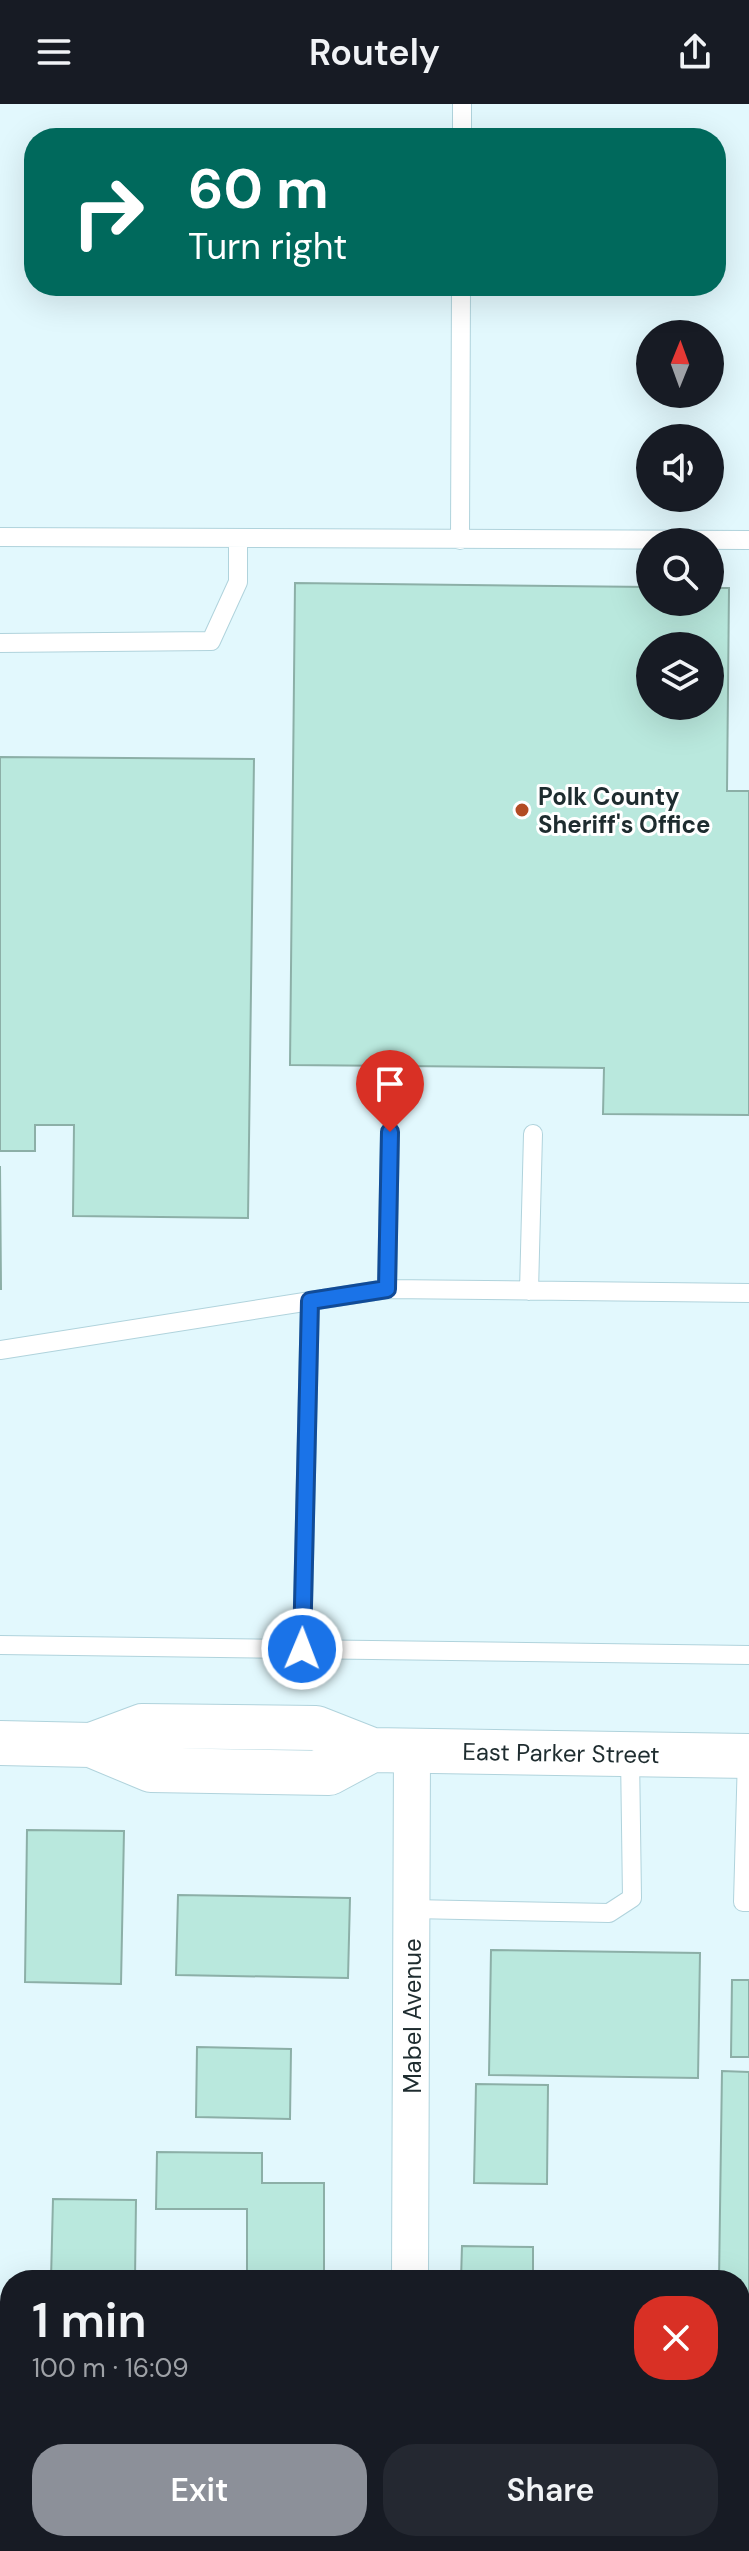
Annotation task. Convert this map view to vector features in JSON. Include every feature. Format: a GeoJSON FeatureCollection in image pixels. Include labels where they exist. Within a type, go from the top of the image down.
{"type":"FeatureCollection","features":[{"type":"Feature","properties":{"kind":"street","name":"East Parker Street"},"geometry":{"type":"LineString","coordinates":[[0,1743],[91,1745],[142,1726],[316,1728],[392,1751],[748,1756]]}},
{"type":"Feature","properties":{"kind":"street","name":"Mabel Avenue"},"geometry":{"type":"LineString","coordinates":[[392,1751],[412,1909],[410,2270]]}},
{"type":"Feature","properties":{"kind":"lane"},"geometry":{"type":"LineString","coordinates":[[462,104],[462,128]]}},
{"type":"Feature","properties":{"kind":"lane"},"geometry":{"type":"LineString","coordinates":[[460,540],[461,296]]}},
{"type":"Feature","properties":{"kind":"lane"},"geometry":{"type":"LineString","coordinates":[[0,537],[749,540]]}},
{"type":"Feature","properties":{"kind":"lane"},"geometry":{"type":"LineString","coordinates":[[0,643],[211,641],[238,582],[238,539]]}},
{"type":"Feature","properties":{"kind":"lane"},"geometry":{"type":"LineString","coordinates":[[387,1289],[390,1132]]}},
{"type":"Feature","properties":{"kind":"lane"},"geometry":{"type":"LineString","coordinates":[[529,1291],[533,1134]]}},
{"type":"Feature","properties":{"kind":"lane"},"geometry":{"type":"LineString","coordinates":[[0,1350],[387,1289],[749,1293]]}},
{"type":"Feature","properties":{"kind":"lane"},"geometry":{"type":"LineString","coordinates":[[302,1649],[310,1301]]}},
{"type":"Feature","properties":{"kind":"lane"},"geometry":{"type":"LineString","coordinates":[[0,1645],[749,1655]]}},
{"type":"Feature","properties":{"kind":"lane"},"geometry":{"type":"LineString","coordinates":[[412,1909],[609,1913],[632,1898],[630,1755]]}},
{"type":"Feature","properties":{"kind":"lane"},"geometry":{"type":"LineString","coordinates":[[748,1756],[743,1902],[749,1902]]}},
{"type":"Feature","properties":{"kind":"building"},"geometry":{"type":"Polygon","coordinates":[[[295,583],[636,587],[636,616],[724,616],[724,588],[729,588],[727,791],[749,791],[749,1115],[603,1114],[604,1068],[290,1065],[295,583]]]}},
{"type":"Feature","properties":{"kind":"building"},"geometry":{"type":"Polygon","coordinates":[[[0,757],[254,759],[248,1218],[73,1216],[74,1125],[35,1125],[35,1151],[0,1151],[0,757]]]}},
{"type":"Feature","properties":{"kind":"building"},"geometry":{"type":"Polygon","coordinates":[[[0,1166],[1,1289],[0,1289],[0,1166]]]}},
{"type":"Feature","properties":{"kind":"building"},"geometry":{"type":"Polygon","coordinates":[[[27,1830],[124,1831],[121,1984],[25,1982],[27,1830]]]}},
{"type":"Feature","properties":{"kind":"building"},"geometry":{"type":"Polygon","coordinates":[[[178,1895],[350,1898],[348,1978],[176,1975],[178,1895]]]}},
{"type":"Feature","properties":{"kind":"building"},"geometry":{"type":"Polygon","coordinates":[[[491,1950],[700,1953],[698,2078],[489,2075],[491,1950]]]}},
{"type":"Feature","properties":{"kind":"building"},"geometry":{"type":"Polygon","coordinates":[[[732,1980],[749,1980],[749,2057],[731,2057],[732,1980]]]}},
{"type":"Feature","properties":{"kind":"building"},"geometry":{"type":"Polygon","coordinates":[[[197,2047],[291,2049],[290,2119],[196,2117],[197,2047]]]}},
{"type":"Feature","properties":{"kind":"building"},"geometry":{"type":"Polygon","coordinates":[[[722,2071],[749,2072],[749,2270],[719,2270],[722,2071]]]}},
{"type":"Feature","properties":{"kind":"building"},"geometry":{"type":"Polygon","coordinates":[[[476,2084],[548,2085],[547,2184],[474,2183],[476,2084]]]}},
{"type":"Feature","properties":{"kind":"building"},"geometry":{"type":"Polygon","coordinates":[[[157,2152],[262,2153],[262,2183],[324,2183],[324,2270],[247,2270],[247,2209],[156,2209],[157,2152]]]}},
{"type":"Feature","properties":{"kind":"building"},"geometry":{"type":"Polygon","coordinates":[[[53,2199],[136,2200],[135,2270],[51,2270],[53,2199]]]}},
{"type":"Feature","properties":{"kind":"building"},"geometry":{"type":"Polygon","coordinates":[[[462,2246],[533,2247],[533,2270],[461,2270],[462,2246]]]}},
{"type":"Feature","properties":{"kind":"place","name":"Polk County Sheriff's Office"},"geometry":{"type":"Point","coordinates":[522,810]}},
{"type":"Feature","properties":{"kind":"route"},"geometry":{"type":"LineString","coordinates":[[302,1649],[310,1301],[387,1289],[390,1132]]}}]}
